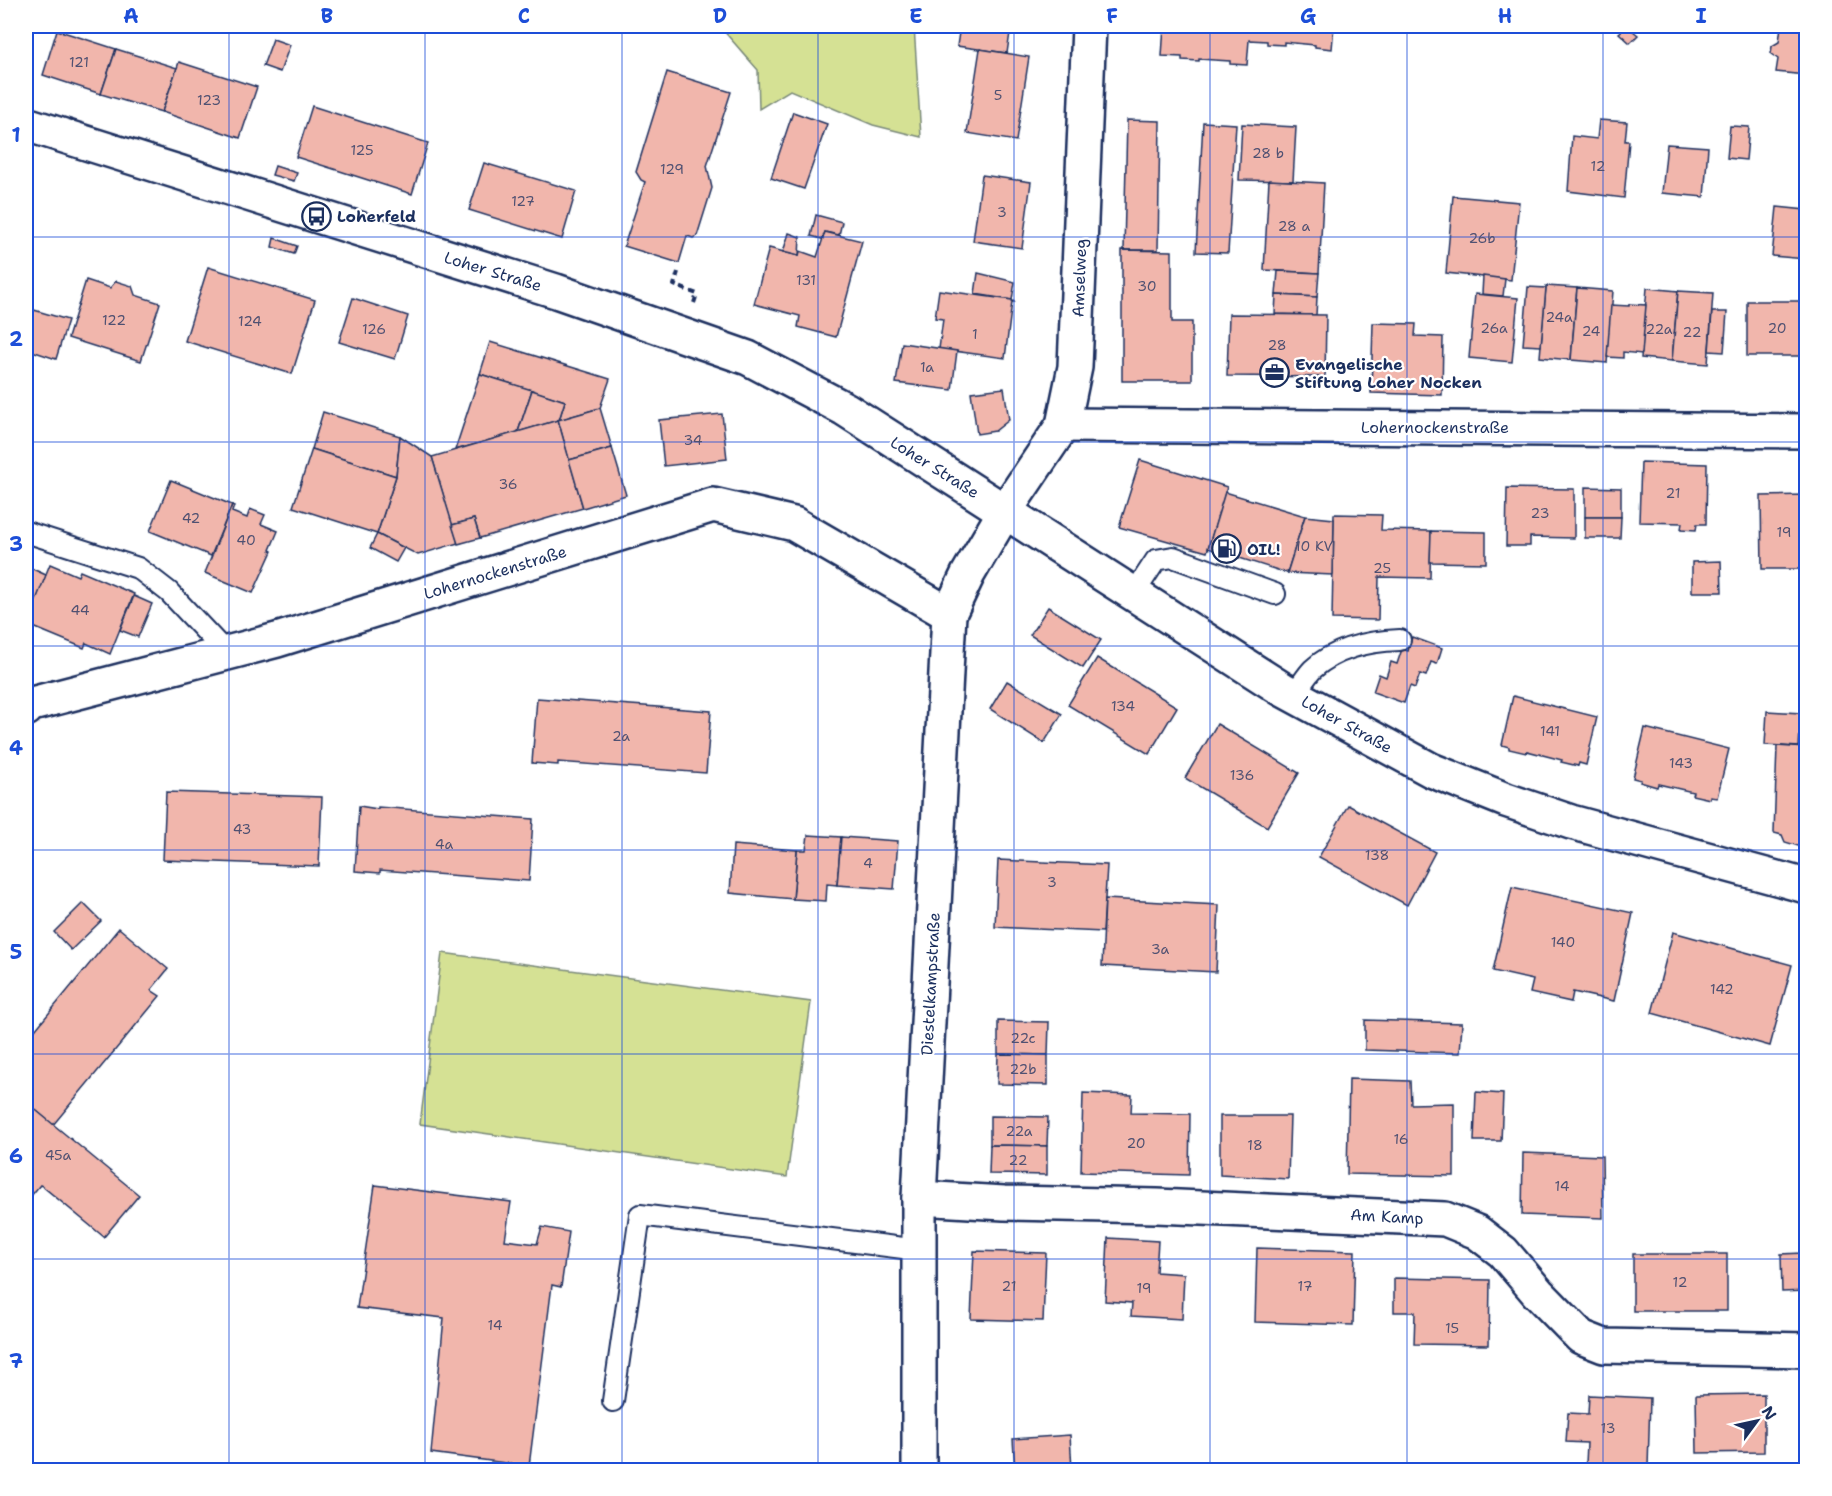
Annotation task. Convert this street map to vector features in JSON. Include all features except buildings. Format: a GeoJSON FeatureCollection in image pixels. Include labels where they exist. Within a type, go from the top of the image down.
{"type":"FeatureCollection","features":[{"type":"Feature","properties":{"kind":"street","name":"Amselweg"},"geometry":{"type":"LineString","coordinates":[[1005,511],[1063,425],[1075,367],[1089,26]]}},
{"type":"Feature","properties":{"kind":"street","name":"Loher Straße"},"geometry":{"type":"LineString","coordinates":[[26,124],[556,291],[748,358],[845,410],[1293,695],[1431,771],[1571,822],[1806,886]]}},
{"type":"Feature","properties":{"kind":"street","name":"Lohernockenstraße"},"geometry":{"type":"LineString","coordinates":[[1063,425],[1806,431]]}},
{"type":"Feature","properties":{"kind":"street","name":"Lohernockenstraße"},"geometry":{"type":"LineString","coordinates":[[26,706],[277,640],[713,505],[794,524],[949,614]]}},
{"type":"Feature","properties":{"kind":"street","name":"Diestelkampstraße"},"geometry":{"type":"LineString","coordinates":[[919,1470],[919,1198],[949,614],[968,574],[1005,511]]}},
{"type":"Feature","properties":{"kind":"street","name":"Am Kamp"},"geometry":{"type":"LineString","coordinates":[[919,1198],[1445,1219],[1477,1232],[1503,1252],[1538,1293],[1581,1337],[1604,1346],[1806,1350]]}},
{"type":"Feature","properties":{"kind":"lane"},"geometry":{"type":"LineString","coordinates":[[26,532],[138,568],[169,592],[226,653]]}},
{"type":"Feature","properties":{"kind":"lane"},"geometry":{"type":"LineString","coordinates":[[1133,595],[1156,560],[1173,557],[1275,594]]}},
{"type":"Feature","properties":{"kind":"lane"},"geometry":{"type":"LineString","coordinates":[[1293,695],[1313,669],[1344,649],[1378,641],[1400,640]]}},
{"type":"Feature","properties":{"kind":"lane"},"geometry":{"type":"LineString","coordinates":[[613,1401],[640,1215],[919,1250]]}},
{"type":"Feature","properties":{"kind":"green space"},"geometry":{"type":"Polygon","coordinates":[[[709,26],[914,26],[921,137],[873,125],[790,90],[759,109],[758,70],[722,29],[709,26]]]}},
{"type":"Feature","properties":{"kind":"green space"},"geometry":{"type":"Polygon","coordinates":[[[442,953],[811,1002],[787,1177],[420,1124],[442,953]]]}},
{"type":"Feature","properties":{"kind":"place","name":"Loherfeld"},"geometry":{"type":"Point","coordinates":[316,216]}},
{"type":"Feature","properties":{"kind":"place","name":"Evangelische Stiftung Loher Nocken"},"geometry":{"type":"Point","coordinates":[1274,373]}},
{"type":"Feature","properties":{"kind":"place","name":"OIL!"},"geometry":{"type":"Point","coordinates":[1226,549]}}]}
